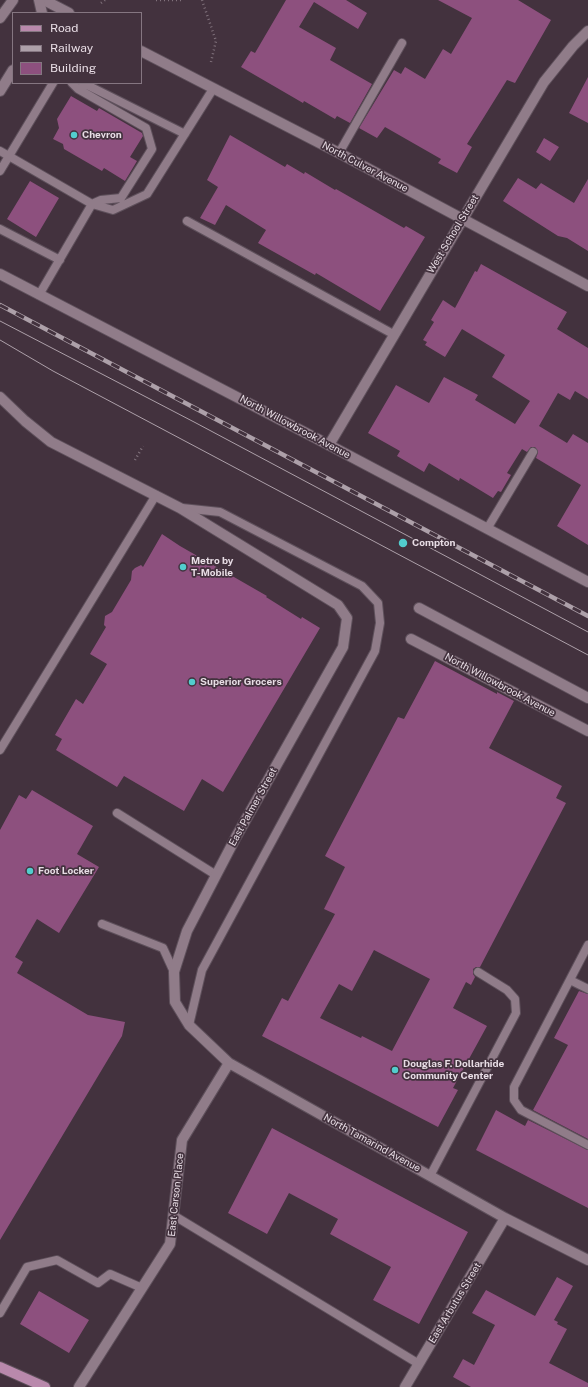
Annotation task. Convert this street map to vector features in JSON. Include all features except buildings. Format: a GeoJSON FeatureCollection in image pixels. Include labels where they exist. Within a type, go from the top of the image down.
{"type":"FeatureCollection","features":[{"type":"Feature","properties":{"kind":"main road"},"geometry":{"type":"LineString","coordinates":[[0,1367],[32,1384],[45,1387]]}},
{"type":"Feature","properties":{"kind":"street"},"geometry":{"type":"LineString","coordinates":[[0,18],[13,0]]}},
{"type":"Feature","properties":{"kind":"street"},"geometry":{"type":"LineString","coordinates":[[40,0],[42,12]]}},
{"type":"Feature","properties":{"kind":"street"},"geometry":{"type":"LineString","coordinates":[[44,0],[67,12]]}},
{"type":"Feature","properties":{"kind":"street","name":"West School Street"},"geometry":{"type":"LineString","coordinates":[[329,445],[544,82],[573,46],[588,31]]}},
{"type":"Feature","properties":{"kind":"street","name":"North Culver Avenue"},"geometry":{"type":"LineString","coordinates":[[142,52],[463,218],[588,286]]}},
{"type":"Feature","properties":{"kind":"street"},"geometry":{"type":"LineString","coordinates":[[0,91],[12,72]]}},
{"type":"Feature","properties":{"kind":"street","name":"North Willowbrook Avenue"},"geometry":{"type":"LineString","coordinates":[[0,274],[588,582]]}},
{"type":"Feature","properties":{"kind":"street"},"geometry":{"type":"LineString","coordinates":[[0,397],[25,421],[51,442],[180,508]]}},
{"type":"Feature","properties":{"kind":"street","name":"East Palmer Street"},"geometry":{"type":"LineString","coordinates":[[175,1002],[174,972],[187,931],[343,647],[347,618],[338,605],[180,508]]}},
{"type":"Feature","properties":{"kind":"street"},"geometry":{"type":"LineString","coordinates":[[419,608],[588,698]]}},
{"type":"Feature","properties":{"kind":"street","name":"North Willowbrook Avenue"},"geometry":{"type":"LineString","coordinates":[[411,639],[588,731]]}},
{"type":"Feature","properties":{"kind":"street","name":"North Tamarind Avenue"},"geometry":{"type":"LineString","coordinates":[[175,1002],[189,1025],[229,1063],[505,1218],[588,1260]]}},
{"type":"Feature","properties":{"kind":"street","name":"East Carson Place"},"geometry":{"type":"LineString","coordinates":[[79,1387],[170,1244],[182,1140],[229,1063]]}},
{"type":"Feature","properties":{"kind":"street","name":"East Arbutus Street"},"geometry":{"type":"LineString","coordinates":[[405,1387],[505,1218]]}},
{"type":"Feature","properties":{"kind":"lane"},"geometry":{"type":"LineString","coordinates":[[339,153],[402,43]]}},
{"type":"Feature","properties":{"kind":"lane"},"geometry":{"type":"LineString","coordinates":[[0,171],[52,84]]}},
{"type":"Feature","properties":{"kind":"lane"},"geometry":{"type":"LineString","coordinates":[[39,295],[92,204],[101,200],[121,198],[152,149],[146,128],[78,89],[73,84]]}},
{"type":"Feature","properties":{"kind":"lane"},"geometry":{"type":"LineString","coordinates":[[85,84],[185,134]]}},
{"type":"Feature","properties":{"kind":"lane"},"geometry":{"type":"LineString","coordinates":[[0,151],[92,204],[113,210],[147,194],[213,89]]}},
{"type":"Feature","properties":{"kind":"lane"},"geometry":{"type":"LineString","coordinates":[[187,222],[394,334]]}},
{"type":"Feature","properties":{"kind":"lane"},"geometry":{"type":"LineString","coordinates":[[0,229],[60,260]]}},
{"type":"Feature","properties":{"kind":"lane"},"geometry":{"type":"LineString","coordinates":[[487,529],[533,452]]}},
{"type":"Feature","properties":{"kind":"lane"},"geometry":{"type":"LineString","coordinates":[[0,750],[156,495]]}},
{"type":"Feature","properties":{"kind":"lane"},"geometry":{"type":"LineString","coordinates":[[180,508],[220,512],[362,586],[378,603],[380,623],[375,651],[202,970],[189,1025]]}},
{"type":"Feature","properties":{"kind":"lane"},"geometry":{"type":"LineString","coordinates":[[117,813],[216,876]]}},
{"type":"Feature","properties":{"kind":"lane"},"geometry":{"type":"LineString","coordinates":[[102,924],[163,948],[174,972]]}},
{"type":"Feature","properties":{"kind":"lane"},"geometry":{"type":"LineString","coordinates":[[588,945],[514,1087],[514,1100],[521,1110],[588,1145]]}},
{"type":"Feature","properties":{"kind":"lane"},"geometry":{"type":"LineString","coordinates":[[430,1176],[516,1013],[515,999],[507,990],[478,972]]}},
{"type":"Feature","properties":{"kind":"lane"},"geometry":{"type":"LineString","coordinates":[[570,980],[588,989]]}},
{"type":"Feature","properties":{"kind":"lane"},"geometry":{"type":"LineString","coordinates":[[173,1215],[419,1364]]}},
{"type":"Feature","properties":{"kind":"lane"},"geometry":{"type":"LineString","coordinates":[[0,1313],[27,1267],[57,1260],[98,1283],[110,1274],[142,1288]]}},
{"type":"Feature","properties":{"kind":"path"},"geometry":{"type":"LineString","coordinates":[[101,3],[105,0]]}},
{"type":"Feature","properties":{"kind":"path"},"geometry":{"type":"LineString","coordinates":[[156,0],[181,0]]}},
{"type":"Feature","properties":{"kind":"path"},"geometry":{"type":"LineString","coordinates":[[202,0],[216,41],[211,62]]}},
{"type":"Feature","properties":{"kind":"path"},"geometry":{"type":"LineString","coordinates":[[135,460],[143,446]]}},
{"type":"Feature","properties":{"kind":"tram line"},"geometry":{"type":"LineString","coordinates":[[0,321],[196,423],[588,632]]}},
{"type":"Feature","properties":{"kind":"tram line"},"geometry":{"type":"LineString","coordinates":[[0,340],[53,371],[588,655]]}},
{"type":"Feature","properties":{"kind":"railway"},"geometry":{"type":"LineString","coordinates":[[0,305],[588,616]]}},
{"type":"Feature","properties":{"kind":"place","name":"Chevron"},"geometry":{"type":"Point","coordinates":[74,135]}},
{"type":"Feature","properties":{"kind":"place","name":"Compton"},"geometry":{"type":"Point","coordinates":[403,543]}},
{"type":"Feature","properties":{"kind":"place","name":"Metro by T-Mobile"},"geometry":{"type":"Point","coordinates":[183,567]}},
{"type":"Feature","properties":{"kind":"place","name":"Superior Grocers"},"geometry":{"type":"Point","coordinates":[192,682]}},
{"type":"Feature","properties":{"kind":"place","name":"Foot Locker"},"geometry":{"type":"Point","coordinates":[30,871]}},
{"type":"Feature","properties":{"kind":"place","name":"Douglas F. Dollarhide Community Center"},"geometry":{"type":"Point","coordinates":[395,1070]}}]}
